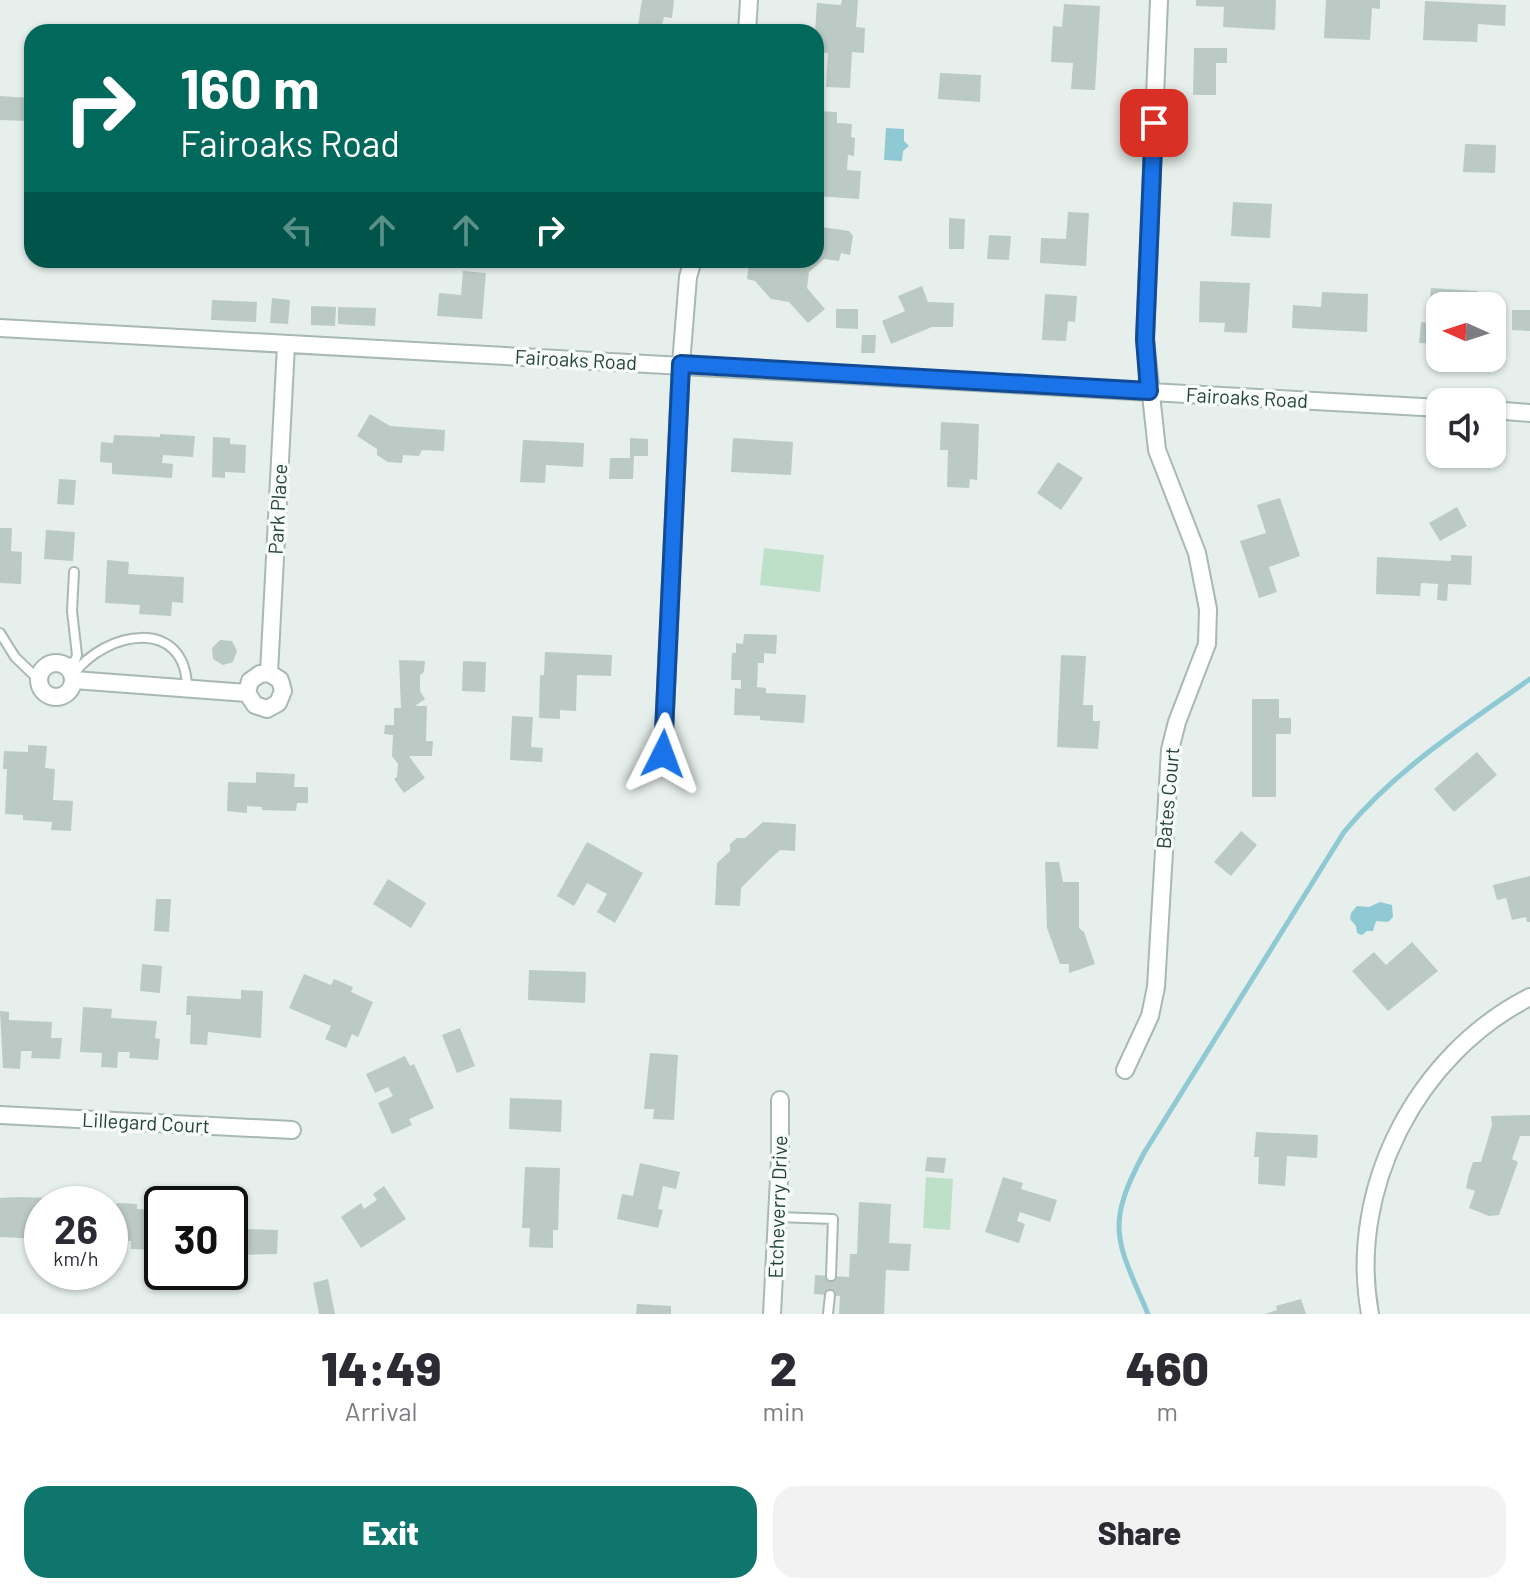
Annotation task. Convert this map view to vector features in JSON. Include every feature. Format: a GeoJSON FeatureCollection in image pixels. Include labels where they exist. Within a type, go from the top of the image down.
{"type":"FeatureCollection","features":[{"type":"Feature","properties":{"kind":"street"},"geometry":{"type":"LineString","coordinates":[[748,24],[749,0]]}},
{"type":"Feature","properties":{"kind":"street","name":"Bates Court"},"geometry":{"type":"LineString","coordinates":[[1125,1070],[1150,1016],[1156,987],[1170,750],[1177,722],[1207,644],[1208,609],[1197,553],[1157,450],[1145,339],[1159,0]]}},
{"type":"Feature","properties":{"kind":"street"},"geometry":{"type":"LineString","coordinates":[[663,754],[681,364],[691,268]]}},
{"type":"Feature","properties":{"kind":"street","name":"Fairoaks Road"},"geometry":{"type":"LineString","coordinates":[[0,328],[1426,407]]}},
{"type":"Feature","properties":{"kind":"street","name":"Park Place"},"geometry":{"type":"LineString","coordinates":[[39,680],[48,695],[60,697],[70,691],[71,673],[247,693],[255,705],[267,709],[278,703],[283,691],[280,680],[269,673],[286,345]]}},
{"type":"Feature","properties":{"kind":"street"},"geometry":{"type":"LineString","coordinates":[[1506,411],[1530,413]]}},
{"type":"Feature","properties":{"kind":"street"},"geometry":{"type":"LineString","coordinates":[[39,680],[43,668],[54,662],[71,673]]}},
{"type":"Feature","properties":{"kind":"street"},"geometry":{"type":"LineString","coordinates":[[247,693],[250,681],[260,674],[269,673]]}},
{"type":"Feature","properties":{"kind":"street"},"geometry":{"type":"LineString","coordinates":[[1370,1314],[1365,1254],[1368,1230],[1376,1189],[1393,1142],[1414,1103],[1441,1067],[1473,1034],[1507,1009],[1530,997]]}},
{"type":"Feature","properties":{"kind":"street","name":"Etcheverry Drive"},"geometry":{"type":"LineString","coordinates":[[772,1314],[780,1100]]}},
{"type":"Feature","properties":{"kind":"street","name":"Lillegard Court"},"geometry":{"type":"LineString","coordinates":[[0,1115],[292,1130]]}},
{"type":"Feature","properties":{"kind":"lane"},"geometry":{"type":"LineString","coordinates":[[71,673],[77,655],[72,625],[74,572]]}},
{"type":"Feature","properties":{"kind":"lane"},"geometry":{"type":"LineString","coordinates":[[0,633],[15,657],[39,680]]}},
{"type":"Feature","properties":{"kind":"lane"},"geometry":{"type":"LineString","coordinates":[[71,673],[115,641],[164,641],[182,659],[187,671],[187,688]]}},
{"type":"Feature","properties":{"kind":"lane"},"geometry":{"type":"LineString","coordinates":[[777,1217],[833,1219],[831,1276]]}},
{"type":"Feature","properties":{"kind":"lane"},"geometry":{"type":"LineString","coordinates":[[828,1314],[830,1295]]}},
{"type":"Feature","properties":{"kind":"lane"},"geometry":{"type":"LineString","coordinates":[[772,1314],[779,1314]]}},
{"type":"Feature","properties":{"kind":"green space"},"geometry":{"type":"Polygon","coordinates":[[[764,548],[824,555],[820,592],[760,585],[764,548]]]}},
{"type":"Feature","properties":{"kind":"green space"},"geometry":{"type":"Polygon","coordinates":[[[926,1177],[953,1179],[950,1230],[923,1228],[926,1177]]]}},
{"type":"Feature","properties":{"kind":"water"},"geometry":{"type":"Polygon","coordinates":[[[886,128],[904,129],[904,141],[909,146],[903,151],[902,161],[884,160],[886,128]]]}},
{"type":"Feature","properties":{"kind":"water"},"geometry":{"type":"Polygon","coordinates":[[[1380,902],[1392,905],[1393,917],[1388,922],[1376,921],[1373,931],[1362,935],[1357,933],[1350,919],[1351,913],[1357,906],[1369,907],[1380,902]]]}},
{"type":"Feature","properties":{"kind":"building"},"geometry":{"type":"Polygon","coordinates":[[[642,0],[674,0],[672,18],[664,17],[662,24],[638,24],[642,0]]]}},
{"type":"Feature","properties":{"kind":"building"},"geometry":{"type":"Polygon","coordinates":[[[842,0],[858,0],[856,27],[865,28],[864,53],[852,52],[850,88],[826,87],[828,53],[824,52],[824,24],[816,24],[817,3],[841,5],[842,0]]]}},
{"type":"Feature","properties":{"kind":"building"},"geometry":{"type":"Polygon","coordinates":[[[1196,0],[1276,0],[1275,30],[1223,27],[1224,7],[1196,6],[1196,0]]]}},
{"type":"Feature","properties":{"kind":"building"},"geometry":{"type":"Polygon","coordinates":[[[1326,0],[1380,0],[1380,9],[1372,8],[1370,40],[1324,38],[1326,0]]]}},
{"type":"Feature","properties":{"kind":"building"},"geometry":{"type":"Polygon","coordinates":[[[1425,1],[1506,5],[1505,26],[1478,24],[1477,42],[1423,40],[1425,1]]]}},
{"type":"Feature","properties":{"kind":"building"},"geometry":{"type":"Polygon","coordinates":[[[1064,4],[1100,6],[1095,90],[1071,89],[1073,63],[1051,62],[1053,26],[1062,27],[1064,4]]]}},
{"type":"Feature","properties":{"kind":"building"},"geometry":{"type":"Polygon","coordinates":[[[1194,48],[1227,48],[1227,63],[1216,63],[1216,95],[1193,95],[1194,48]]]}},
{"type":"Feature","properties":{"kind":"building"},"geometry":{"type":"Polygon","coordinates":[[[940,73],[981,75],[980,102],[938,99],[940,73]]]}},
{"type":"Feature","properties":{"kind":"building"},"geometry":{"type":"Polygon","coordinates":[[[0,96],[24,98],[24,121],[0,120],[0,96]]]}},
{"type":"Feature","properties":{"kind":"building"},"geometry":{"type":"Polygon","coordinates":[[[824,111],[837,112],[837,123],[852,124],[854,156],[848,155],[847,170],[861,171],[859,199],[824,197],[824,111]]]}},
{"type":"Feature","properties":{"kind":"building"},"geometry":{"type":"Polygon","coordinates":[[[1465,144],[1496,145],[1495,173],[1463,172],[1465,144]]]}},
{"type":"Feature","properties":{"kind":"building"},"geometry":{"type":"Polygon","coordinates":[[[1233,202],[1272,204],[1270,238],[1231,236],[1233,202]]]}},
{"type":"Feature","properties":{"kind":"building"},"geometry":{"type":"Polygon","coordinates":[[[1068,212],[1089,213],[1086,266],[1040,263],[1041,238],[1066,239],[1068,212]]]}},
{"type":"Feature","properties":{"kind":"building"},"geometry":{"type":"Polygon","coordinates":[[[949,218],[965,219],[964,249],[949,249],[949,218]]]}},
{"type":"Feature","properties":{"kind":"building"},"geometry":{"type":"Polygon","coordinates":[[[824,227],[849,231],[853,236],[850,255],[841,253],[839,261],[824,259],[824,227]]]}},
{"type":"Feature","properties":{"kind":"building"},"geometry":{"type":"Polygon","coordinates":[[[989,235],[1011,236],[1009,260],[987,259],[989,235]]]}},
{"type":"Feature","properties":{"kind":"building"},"geometry":{"type":"Polygon","coordinates":[[[748,268],[814,268],[809,272],[807,288],[825,309],[808,323],[789,302],[771,299],[755,281],[747,279],[748,268]]]}},
{"type":"Feature","properties":{"kind":"building"},"geometry":{"type":"Polygon","coordinates":[[[463,271],[486,273],[482,319],[437,316],[439,293],[461,295],[463,271]]]}},
{"type":"Feature","properties":{"kind":"building"},"geometry":{"type":"Polygon","coordinates":[[[1200,281],[1250,283],[1247,333],[1224,332],[1225,323],[1199,322],[1200,281]]]}},
{"type":"Feature","properties":{"kind":"building"},"geometry":{"type":"Polygon","coordinates":[[[922,286],[928,302],[954,303],[953,327],[932,327],[891,344],[882,321],[905,311],[898,296],[922,286]]]}},
{"type":"Feature","properties":{"kind":"building"},"geometry":{"type":"Polygon","coordinates":[[[1431,288],[1478,291],[1478,292],[1431,292],[1431,288]]]}},
{"type":"Feature","properties":{"kind":"building"},"geometry":{"type":"Polygon","coordinates":[[[1322,292],[1368,294],[1367,332],[1292,328],[1293,305],[1321,307],[1322,292]]]}},
{"type":"Feature","properties":{"kind":"building"},"geometry":{"type":"Polygon","coordinates":[[[1045,294],[1077,296],[1075,322],[1068,321],[1066,341],[1042,340],[1045,294]]]}},
{"type":"Feature","properties":{"kind":"building"},"geometry":{"type":"Polygon","coordinates":[[[272,298],[290,300],[288,324],[270,323],[272,298]]]}},
{"type":"Feature","properties":{"kind":"building"},"geometry":{"type":"Polygon","coordinates":[[[212,300],[257,302],[256,322],[211,320],[212,300]]]}},
{"type":"Feature","properties":{"kind":"building"},"geometry":{"type":"Polygon","coordinates":[[[311,306],[336,307],[335,326],[311,325],[311,306]]]}},
{"type":"Feature","properties":{"kind":"building"},"geometry":{"type":"Polygon","coordinates":[[[338,307],[376,308],[375,326],[338,324],[338,307]]]}},
{"type":"Feature","properties":{"kind":"building"},"geometry":{"type":"Polygon","coordinates":[[[836,309],[858,309],[858,329],[836,328],[836,309]]]}},
{"type":"Feature","properties":{"kind":"building"},"geometry":{"type":"Polygon","coordinates":[[[1512,310],[1530,310],[1530,331],[1512,330],[1512,310]]]}},
{"type":"Feature","properties":{"kind":"building"},"geometry":{"type":"Polygon","coordinates":[[[1421,322],[1426,323],[1426,343],[1419,343],[1421,322]]]}},
{"type":"Feature","properties":{"kind":"building"},"geometry":{"type":"Polygon","coordinates":[[[862,335],[876,335],[875,353],[861,353],[862,335]]]}},
{"type":"Feature","properties":{"kind":"building"},"geometry":{"type":"Polygon","coordinates":[[[370,414],[390,426],[445,430],[444,451],[422,450],[419,456],[403,455],[402,463],[388,462],[377,455],[377,449],[357,436],[370,414]]]}},
{"type":"Feature","properties":{"kind":"building"},"geometry":{"type":"Polygon","coordinates":[[[941,422],[979,424],[977,480],[970,479],[969,488],[947,487],[948,450],[940,450],[941,422]]]}},
{"type":"Feature","properties":{"kind":"building"},"geometry":{"type":"Polygon","coordinates":[[[160,434],[195,436],[193,457],[163,455],[162,463],[173,464],[172,478],[112,474],[112,463],[100,462],[101,442],[113,443],[114,435],[160,437],[160,434]]]}},
{"type":"Feature","properties":{"kind":"building"},"geometry":{"type":"Polygon","coordinates":[[[213,437],[230,438],[230,444],[246,445],[245,473],[225,472],[225,478],[212,477],[213,437]]]}},
{"type":"Feature","properties":{"kind":"building"},"geometry":{"type":"Polygon","coordinates":[[[630,438],[648,439],[648,456],[634,456],[633,479],[609,479],[610,458],[630,458],[630,438]]]}},
{"type":"Feature","properties":{"kind":"building"},"geometry":{"type":"Polygon","coordinates":[[[733,438],[793,442],[791,475],[731,472],[733,438]]]}},
{"type":"Feature","properties":{"kind":"building"},"geometry":{"type":"Polygon","coordinates":[[[523,440],[584,443],[583,467],[546,465],[545,483],[520,482],[523,440]]]}},
{"type":"Feature","properties":{"kind":"building"},"geometry":{"type":"Polygon","coordinates":[[[1058,462],[1083,478],[1061,510],[1037,493],[1058,462]]]}},
{"type":"Feature","properties":{"kind":"building"},"geometry":{"type":"Polygon","coordinates":[[[59,479],[76,480],[74,505],[57,504],[59,479]]]}},
{"type":"Feature","properties":{"kind":"building"},"geometry":{"type":"Polygon","coordinates":[[[1280,498],[1300,556],[1269,567],[1277,592],[1259,598],[1240,541],[1266,533],[1257,505],[1280,498]]]}},
{"type":"Feature","properties":{"kind":"building"},"geometry":{"type":"Polygon","coordinates":[[[1457,507],[1467,526],[1440,541],[1429,523],[1457,507]]]}},
{"type":"Feature","properties":{"kind":"building"},"geometry":{"type":"Polygon","coordinates":[[[0,528],[12,528],[11,551],[22,552],[21,584],[0,583],[0,528]]]}},
{"type":"Feature","properties":{"kind":"building"},"geometry":{"type":"Polygon","coordinates":[[[46,530],[75,532],[73,561],[44,559],[46,530]]]}},
{"type":"Feature","properties":{"kind":"building"},"geometry":{"type":"Polygon","coordinates":[[[1451,555],[1472,556],[1471,585],[1448,584],[1447,601],[1437,600],[1438,584],[1421,583],[1420,596],[1376,594],[1377,557],[1451,561],[1451,555]]]}},
{"type":"Feature","properties":{"kind":"building"},"geometry":{"type":"Polygon","coordinates":[[[107,560],[129,562],[128,574],[184,577],[183,603],[172,602],[171,616],[139,614],[140,605],[105,603],[107,560]]]}},
{"type":"Feature","properties":{"kind":"building"},"geometry":{"type":"Polygon","coordinates":[[[744,634],[777,635],[776,654],[764,653],[764,663],[758,663],[757,687],[766,688],[766,693],[806,695],[804,723],[734,715],[735,688],[741,689],[741,680],[731,680],[732,653],[736,653],[736,643],[743,644],[744,634]]]}},
{"type":"Feature","properties":{"kind":"building"},"geometry":{"type":"Polygon","coordinates":[[[220,640],[232,641],[237,651],[233,662],[223,665],[213,659],[212,648],[220,640]]]}},
{"type":"Feature","properties":{"kind":"building"},"geometry":{"type":"Polygon","coordinates":[[[545,652],[612,655],[611,676],[577,675],[576,711],[560,710],[560,719],[539,718],[540,675],[544,675],[545,652]]]}},
{"type":"Feature","properties":{"kind":"building"},"geometry":{"type":"Polygon","coordinates":[[[1061,655],[1086,656],[1083,705],[1093,705],[1093,721],[1100,721],[1098,749],[1057,747],[1061,655]]]}},
{"type":"Feature","properties":{"kind":"building"},"geometry":{"type":"Polygon","coordinates":[[[399,660],[425,661],[424,672],[420,675],[420,691],[425,699],[415,706],[427,706],[426,741],[433,741],[432,756],[409,756],[425,778],[404,793],[394,779],[398,764],[392,756],[393,735],[384,734],[385,725],[394,725],[394,708],[401,708],[399,660]]]}},
{"type":"Feature","properties":{"kind":"building"},"geometry":{"type":"Polygon","coordinates":[[[463,661],[486,662],[485,692],[462,691],[463,661]]]}},
{"type":"Feature","properties":{"kind":"building"},"geometry":{"type":"Polygon","coordinates":[[[1252,699],[1279,699],[1279,718],[1291,718],[1291,734],[1276,734],[1276,797],[1252,797],[1252,699]]]}},
{"type":"Feature","properties":{"kind":"building"},"geometry":{"type":"Polygon","coordinates":[[[512,716],[533,717],[531,747],[543,748],[542,762],[510,760],[512,716]]]}},
{"type":"Feature","properties":{"kind":"building"},"geometry":{"type":"Polygon","coordinates":[[[28,745],[47,746],[45,768],[55,769],[53,800],[73,801],[71,831],[51,830],[52,822],[23,820],[23,815],[5,814],[7,769],[3,769],[4,751],[28,752],[28,745]]]}},
{"type":"Feature","properties":{"kind":"building"},"geometry":{"type":"Polygon","coordinates":[[[1477,752],[1497,775],[1454,812],[1434,789],[1477,752]]]}},
{"type":"Feature","properties":{"kind":"building"},"geometry":{"type":"Polygon","coordinates":[[[256,772],[295,774],[294,787],[308,787],[308,803],[297,803],[296,811],[262,810],[262,807],[247,806],[247,813],[227,811],[228,782],[256,783],[256,772]]]}},
{"type":"Feature","properties":{"kind":"building"},"geometry":{"type":"Polygon","coordinates":[[[763,822],[796,824],[795,851],[780,850],[741,888],[740,906],[715,905],[717,863],[730,851],[730,844],[737,838],[745,838],[763,822]]]}},
{"type":"Feature","properties":{"kind":"building"},"geometry":{"type":"Polygon","coordinates":[[[1241,831],[1257,845],[1231,876],[1214,862],[1241,831]]]}},
{"type":"Feature","properties":{"kind":"building"},"geometry":{"type":"Polygon","coordinates":[[[587,842],[643,873],[615,923],[597,912],[607,894],[587,883],[574,906],[557,896],[587,842]]]}},
{"type":"Feature","properties":{"kind":"building"},"geometry":{"type":"Polygon","coordinates":[[[1045,862],[1059,862],[1063,882],[1079,882],[1079,928],[1084,932],[1095,964],[1069,973],[1069,964],[1060,964],[1047,928],[1045,862]]]}},
{"type":"Feature","properties":{"kind":"building"},"geometry":{"type":"Polygon","coordinates":[[[1530,876],[1530,922],[1526,917],[1512,920],[1506,898],[1497,900],[1493,885],[1530,876]]]}},
{"type":"Feature","properties":{"kind":"building"},"geometry":{"type":"Polygon","coordinates":[[[388,879],[426,903],[411,928],[373,904],[388,879]]]}},
{"type":"Feature","properties":{"kind":"building"},"geometry":{"type":"Polygon","coordinates":[[[156,899],[171,899],[169,932],[154,931],[156,899]]]}},
{"type":"Feature","properties":{"kind":"building"},"geometry":{"type":"Polygon","coordinates":[[[1412,942],[1438,971],[1388,1011],[1352,971],[1374,952],[1386,965],[1412,942]]]}},
{"type":"Feature","properties":{"kind":"building"},"geometry":{"type":"Polygon","coordinates":[[[142,964],[162,966],[160,993],[140,991],[142,964]]]}},
{"type":"Feature","properties":{"kind":"building"},"geometry":{"type":"Polygon","coordinates":[[[529,970],[586,972],[585,1003],[528,1000],[529,970]]]}},
{"type":"Feature","properties":{"kind":"building"},"geometry":{"type":"Polygon","coordinates":[[[304,974],[331,985],[334,979],[353,987],[351,992],[373,1002],[358,1037],[352,1034],[346,1048],[325,1039],[331,1026],[289,1008],[304,974]]]}},
{"type":"Feature","properties":{"kind":"building"},"geometry":{"type":"Polygon","coordinates":[[[241,990],[263,991],[261,1038],[208,1032],[207,1045],[190,1044],[191,1015],[186,1015],[187,996],[241,999],[241,990]]]}},
{"type":"Feature","properties":{"kind":"building"},"geometry":{"type":"Polygon","coordinates":[[[83,1007],[112,1009],[111,1018],[157,1021],[155,1038],[160,1039],[158,1060],[129,1058],[130,1052],[118,1052],[117,1068],[101,1067],[102,1053],[80,1052],[83,1007]]]}},
{"type":"Feature","properties":{"kind":"building"},"geometry":{"type":"Polygon","coordinates":[[[0,1011],[9,1012],[9,1020],[52,1022],[51,1038],[62,1038],[60,1059],[31,1058],[32,1051],[21,1051],[20,1069],[3,1068],[0,1011]]]}},
{"type":"Feature","properties":{"kind":"building"},"geometry":{"type":"Polygon","coordinates":[[[460,1028],[475,1066],[457,1073],[442,1035],[460,1028]]]}},
{"type":"Feature","properties":{"kind":"building"},"geometry":{"type":"Polygon","coordinates":[[[650,1053],[678,1055],[674,1120],[653,1119],[654,1109],[644,1109],[650,1053]]]}},
{"type":"Feature","properties":{"kind":"building"},"geometry":{"type":"Polygon","coordinates":[[[405,1056],[410,1066],[414,1064],[434,1108],[409,1119],[412,1125],[392,1134],[378,1103],[393,1096],[388,1087],[375,1093],[366,1074],[405,1056]]]}},
{"type":"Feature","properties":{"kind":"building"},"geometry":{"type":"Polygon","coordinates":[[[510,1098],[562,1100],[561,1132],[509,1129],[510,1098]]]}},
{"type":"Feature","properties":{"kind":"building"},"geometry":{"type":"Polygon","coordinates":[[[1530,1115],[1530,1136],[1520,1136],[1512,1159],[1518,1162],[1499,1215],[1489,1216],[1469,1208],[1475,1191],[1466,1188],[1469,1174],[1473,1162],[1481,1162],[1492,1125],[1491,1116],[1530,1115]]]}},
{"type":"Feature","properties":{"kind":"building"},"geometry":{"type":"Polygon","coordinates":[[[1256,1132],[1318,1135],[1317,1158],[1287,1156],[1285,1186],[1258,1184],[1259,1157],[1254,1157],[1256,1132]]]}},
{"type":"Feature","properties":{"kind":"building"},"geometry":{"type":"Polygon","coordinates":[[[927,1157],[946,1158],[944,1173],[925,1171],[927,1157]]]}},
{"type":"Feature","properties":{"kind":"building"},"geometry":{"type":"Polygon","coordinates":[[[640,1163],[680,1172],[676,1189],[663,1186],[658,1209],[663,1210],[658,1228],[617,1219],[622,1194],[633,1196],[640,1163]]]}},
{"type":"Feature","properties":{"kind":"building"},"geometry":{"type":"Polygon","coordinates":[[[525,1167],[560,1168],[558,1230],[553,1230],[553,1248],[529,1247],[530,1228],[522,1228],[525,1167]]]}},
{"type":"Feature","properties":{"kind":"building"},"geometry":{"type":"Polygon","coordinates":[[[1003,1177],[1023,1183],[1021,1189],[1057,1200],[1050,1222],[1020,1212],[1017,1221],[1025,1224],[1019,1243],[985,1232],[1003,1177]]]}},
{"type":"Feature","properties":{"kind":"building"},"geometry":{"type":"Polygon","coordinates":[[[384,1186],[406,1219],[361,1248],[341,1217],[361,1203],[364,1209],[377,1200],[373,1194],[384,1186]]]}},
{"type":"Feature","properties":{"kind":"building"},"geometry":{"type":"Polygon","coordinates":[[[24,1197],[24,1238],[0,1237],[0,1198],[24,1197]]]}},
{"type":"Feature","properties":{"kind":"building"},"geometry":{"type":"Polygon","coordinates":[[[859,1202],[891,1204],[889,1243],[911,1244],[909,1271],[886,1270],[884,1314],[839,1314],[840,1296],[814,1294],[815,1275],[849,1277],[850,1254],[857,1254],[859,1202]]]}},
{"type":"Feature","properties":{"kind":"building"},"geometry":{"type":"Polygon","coordinates":[[[128,1204],[137,1204],[137,1209],[144,1209],[144,1250],[131,1249],[131,1241],[128,1241],[128,1204]]]}},
{"type":"Feature","properties":{"kind":"building"},"geometry":{"type":"Polygon","coordinates":[[[248,1229],[278,1230],[277,1254],[248,1255],[248,1229]]]}},
{"type":"Feature","properties":{"kind":"building"},"geometry":{"type":"Polygon","coordinates":[[[328,1279],[335,1314],[319,1314],[313,1283],[328,1279]]]}},
{"type":"Feature","properties":{"kind":"building"},"geometry":{"type":"Polygon","coordinates":[[[1301,1299],[1306,1314],[1265,1314],[1277,1310],[1276,1306],[1301,1299]]]}},
{"type":"Feature","properties":{"kind":"building"},"geometry":{"type":"Polygon","coordinates":[[[637,1304],[671,1306],[671,1314],[636,1314],[637,1304]]]}},
{"type":"Feature","properties":{"kind":"waterway"},"geometry":{"type":"LineString","coordinates":[[1148,1314],[1119,1234],[1123,1199],[1144,1153],[1344,832],[1408,768],[1530,679]]}},
{"type":"Feature","properties":{"kind":"route"},"geometry":{"type":"LineString","coordinates":[[663,754],[681,364],[1149,391],[1145,339],[1154,123]]}}]}
